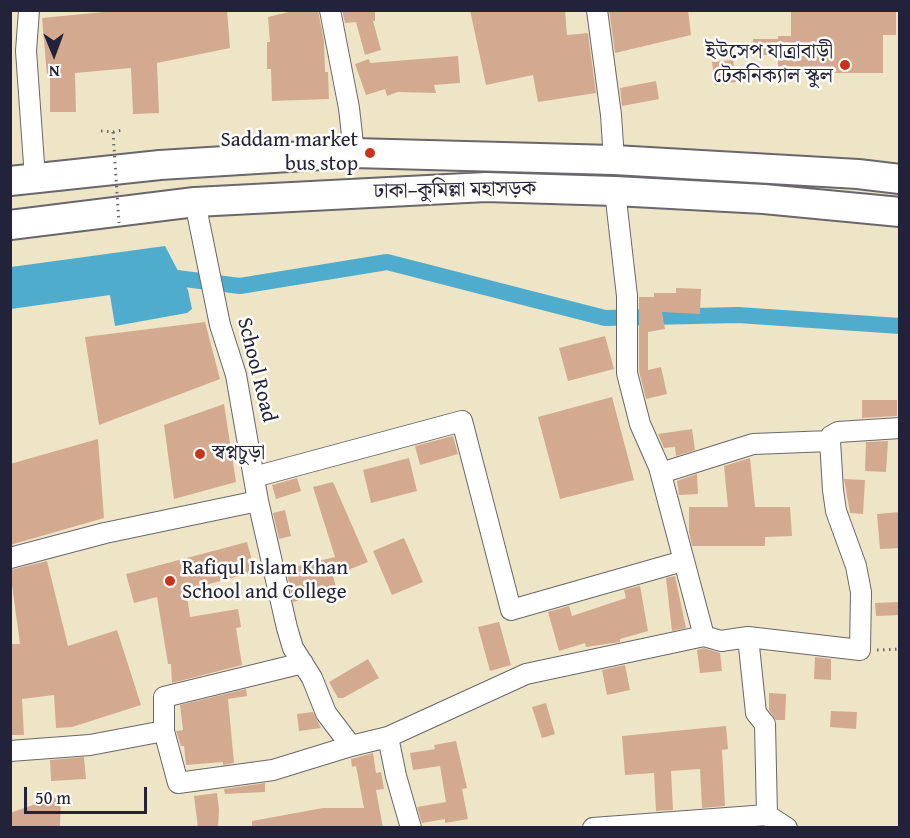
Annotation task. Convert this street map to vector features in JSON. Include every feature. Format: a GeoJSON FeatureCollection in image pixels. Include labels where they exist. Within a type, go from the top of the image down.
{"type":"FeatureCollection","features":[{"type":"Feature","properties":{"kind":"highway","name":"ঢাকা–কুমিল্লা মহাসড়ক"},"geometry":{"type":"LineString","coordinates":[[23,179],[160,165],[354,153],[614,160],[858,174],[900,179]]}},
{"type":"Feature","properties":{"kind":"highway","name":"ঢাকা–কুমিল্লা মহাসড়ক"},"geometry":{"type":"LineString","coordinates":[[10,225],[195,202],[486,188],[615,191],[764,200],[900,212]]}},
{"type":"Feature","properties":{"kind":"street"},"geometry":{"type":"LineString","coordinates":[[23,179],[28,10]]}},
{"type":"Feature","properties":{"kind":"street"},"geometry":{"type":"LineString","coordinates":[[330,10],[349,108],[354,153]]}},
{"type":"Feature","properties":{"kind":"street"},"geometry":{"type":"LineString","coordinates":[[597,10],[611,115],[614,160]]}},
{"type":"Feature","properties":{"kind":"street"},"geometry":{"type":"LineString","coordinates":[[615,191],[627,296],[627,373],[640,424],[661,473],[704,636]]}},
{"type":"Feature","properties":{"kind":"street","name":"School Road"},"geometry":{"type":"LineString","coordinates":[[195,202],[220,325],[236,375],[258,501],[287,628],[293,648],[312,678],[326,713],[351,746]]}},
{"type":"Feature","properties":{"kind":"street"},"geometry":{"type":"LineString","coordinates":[[255,477],[462,421],[511,610],[683,561]]}},
{"type":"Feature","properties":{"kind":"street"},"geometry":{"type":"LineString","coordinates":[[303,663],[164,698],[165,731],[178,783],[273,770],[388,737],[526,674],[704,636],[721,641],[747,637],[860,650],[861,592],[856,566],[836,511],[830,441],[831,436],[838,432],[900,428]]}},
{"type":"Feature","properties":{"kind":"street"},"geometry":{"type":"LineString","coordinates":[[661,473],[753,444],[830,441]]}},
{"type":"Feature","properties":{"kind":"street"},"geometry":{"type":"LineString","coordinates":[[10,558],[105,533],[258,501]]}},
{"type":"Feature","properties":{"kind":"street"},"geometry":{"type":"LineString","coordinates":[[747,637],[756,713],[765,724],[767,815]]}},
{"type":"Feature","properties":{"kind":"street"},"geometry":{"type":"LineString","coordinates":[[10,751],[90,745],[165,731]]}},
{"type":"Feature","properties":{"kind":"street"},"geometry":{"type":"LineString","coordinates":[[388,737],[396,776],[411,828]]}},
{"type":"Feature","properties":{"kind":"street"},"geometry":{"type":"LineString","coordinates":[[593,828],[767,815],[787,828]]}},
{"type":"Feature","properties":{"kind":"path"},"geometry":{"type":"LineString","coordinates":[[101,131],[123,130]]}},
{"type":"Feature","properties":{"kind":"path"},"geometry":{"type":"LineString","coordinates":[[113,132],[119,223]]}},
{"type":"Feature","properties":{"kind":"path"},"geometry":{"type":"LineString","coordinates":[[860,650],[900,649]]}},
{"type":"Feature","properties":{"kind":"water"},"geometry":{"type":"Polygon","coordinates":[[[165,246],[188,290],[192,309],[187,313],[115,326],[110,295],[11,309],[11,267],[165,246]]]}},
{"type":"Feature","properties":{"kind":"building"},"geometry":{"type":"Polygon","coordinates":[[[124,10],[227,10],[230,48],[157,63],[159,113],[133,114],[131,68],[75,73],[76,112],[50,112],[50,75],[47,75],[42,18],[124,10]]]}},
{"type":"Feature","properties":{"kind":"building"},"geometry":{"type":"Polygon","coordinates":[[[297,10],[318,10],[324,41],[325,72],[328,72],[329,99],[272,101],[271,69],[267,69],[267,42],[270,42],[268,17],[297,10]]]}},
{"type":"Feature","properties":{"kind":"building"},"geometry":{"type":"Polygon","coordinates":[[[342,10],[375,10],[375,21],[373,21],[381,50],[365,55],[356,22],[345,23],[342,10]]]}},
{"type":"Feature","properties":{"kind":"building"},"geometry":{"type":"Polygon","coordinates":[[[470,10],[565,10],[567,35],[588,33],[596,93],[538,102],[533,75],[486,85],[470,10]]]}},
{"type":"Feature","properties":{"kind":"building"},"geometry":{"type":"Polygon","coordinates":[[[609,10],[688,10],[691,35],[615,53],[609,10]]]}},
{"type":"Feature","properties":{"kind":"building"},"geometry":{"type":"Polygon","coordinates":[[[791,10],[896,10],[896,35],[883,35],[883,73],[778,73],[778,55],[753,55],[753,39],[778,39],[778,36],[791,36],[791,10]]]}},
{"type":"Feature","properties":{"kind":"building"},"geometry":{"type":"Polygon","coordinates":[[[458,56],[460,83],[434,85],[436,93],[398,92],[387,96],[385,89],[366,95],[355,64],[369,59],[370,63],[458,56]]]}},
{"type":"Feature","properties":{"kind":"building"},"geometry":{"type":"Polygon","coordinates":[[[733,60],[736,82],[715,85],[712,62],[733,60]]]}},
{"type":"Feature","properties":{"kind":"building"},"geometry":{"type":"Polygon","coordinates":[[[656,81],[659,99],[622,106],[620,88],[656,81]]]}},
{"type":"Feature","properties":{"kind":"building"},"geometry":{"type":"Polygon","coordinates":[[[676,288],[701,289],[700,314],[662,312],[665,329],[648,332],[648,370],[661,367],[667,394],[646,399],[639,371],[639,297],[654,297],[654,293],[676,293],[676,288]]]}},
{"type":"Feature","properties":{"kind":"building"},"geometry":{"type":"Polygon","coordinates":[[[205,322],[220,379],[99,425],[85,337],[205,322]]]}},
{"type":"Feature","properties":{"kind":"building"},"geometry":{"type":"Polygon","coordinates":[[[605,336],[614,369],[568,381],[559,348],[605,336]]]}},
{"type":"Feature","properties":{"kind":"building"},"geometry":{"type":"Polygon","coordinates":[[[612,397],[634,480],[560,499],[538,417],[612,397]]]}},
{"type":"Feature","properties":{"kind":"building"},"geometry":{"type":"Polygon","coordinates":[[[862,400],[897,400],[897,416],[862,418],[862,400]]]}},
{"type":"Feature","properties":{"kind":"building","name":"স্বপ্নচুড়া"},"geometry":{"type":"Polygon","coordinates":[[[224,404],[236,482],[174,499],[164,425],[224,404]]]}},
{"type":"Feature","properties":{"kind":"building"},"geometry":{"type":"Polygon","coordinates":[[[692,429],[695,450],[676,456],[675,447],[664,448],[658,434],[692,429]]]}},
{"type":"Feature","properties":{"kind":"building"},"geometry":{"type":"Polygon","coordinates":[[[453,436],[458,454],[420,465],[415,446],[453,436]]]}},
{"type":"Feature","properties":{"kind":"building"},"geometry":{"type":"Polygon","coordinates":[[[98,439],[104,518],[10,545],[10,464],[98,439]]]}},
{"type":"Feature","properties":{"kind":"building"},"geometry":{"type":"Polygon","coordinates":[[[888,441],[886,472],[865,471],[866,442],[888,441]]]}},
{"type":"Feature","properties":{"kind":"building"},"geometry":{"type":"Polygon","coordinates":[[[409,458],[417,491],[371,503],[363,470],[409,458]]]}},
{"type":"Feature","properties":{"kind":"building"},"geometry":{"type":"Polygon","coordinates":[[[750,458],[755,507],[790,507],[792,536],[765,537],[765,546],[692,546],[689,532],[689,507],[728,507],[724,466],[750,458]]]}},
{"type":"Feature","properties":{"kind":"building"},"geometry":{"type":"Polygon","coordinates":[[[697,474],[698,494],[679,495],[677,481],[697,474]]]}},
{"type":"Feature","properties":{"kind":"building"},"geometry":{"type":"Polygon","coordinates":[[[297,478],[301,491],[276,499],[272,485],[297,478]]]}},
{"type":"Feature","properties":{"kind":"building"},"geometry":{"type":"Polygon","coordinates":[[[844,479],[865,480],[863,514],[850,513],[844,479]]]}},
{"type":"Feature","properties":{"kind":"building"},"geometry":{"type":"Polygon","coordinates":[[[333,482],[368,562],[333,576],[337,591],[293,602],[286,569],[335,557],[313,487],[333,482]]]}},
{"type":"Feature","properties":{"kind":"building"},"geometry":{"type":"Polygon","coordinates":[[[285,510],[291,536],[279,539],[273,513],[285,510]]]}},
{"type":"Feature","properties":{"kind":"building"},"geometry":{"type":"Polygon","coordinates":[[[900,512],[900,548],[880,549],[877,514],[900,512]]]}},
{"type":"Feature","properties":{"kind":"building"},"geometry":{"type":"Polygon","coordinates":[[[404,538],[423,582],[392,595],[373,551],[404,538]]]}},
{"type":"Feature","properties":{"kind":"building"},"geometry":{"type":"Polygon","coordinates":[[[247,542],[255,572],[186,590],[190,617],[238,609],[241,627],[236,628],[242,665],[172,683],[171,664],[168,664],[157,597],[134,603],[126,574],[247,542]]]}},
{"type":"Feature","properties":{"kind":"building"},"geometry":{"type":"Polygon","coordinates":[[[47,561],[68,646],[117,630],[141,705],[72,727],[56,728],[54,695],[22,699],[24,735],[10,735],[10,644],[20,644],[10,570],[47,561]]]}},
{"type":"Feature","properties":{"kind":"building"},"geometry":{"type":"Polygon","coordinates":[[[675,576],[686,628],[672,631],[666,578],[675,576]]]}},
{"type":"Feature","properties":{"kind":"building"},"geometry":{"type":"Polygon","coordinates":[[[640,586],[648,631],[620,639],[620,642],[586,647],[585,643],[559,651],[548,612],[569,606],[572,616],[626,598],[624,590],[640,586]]]}},
{"type":"Feature","properties":{"kind":"building"},"geometry":{"type":"Polygon","coordinates":[[[900,602],[900,615],[876,616],[875,603],[900,602]]]}},
{"type":"Feature","properties":{"kind":"building"},"geometry":{"type":"Polygon","coordinates":[[[499,622],[511,665],[490,671],[478,627],[499,622]]]}},
{"type":"Feature","properties":{"kind":"building"},"geometry":{"type":"Polygon","coordinates":[[[704,648],[720,653],[722,671],[700,673],[697,650],[704,648]]]}},
{"type":"Feature","properties":{"kind":"building"},"geometry":{"type":"Polygon","coordinates":[[[815,657],[831,659],[831,680],[814,679],[815,657]]]}},
{"type":"Feature","properties":{"kind":"building"},"geometry":{"type":"Polygon","coordinates":[[[368,659],[379,678],[343,698],[338,698],[329,682],[368,659]]]}},
{"type":"Feature","properties":{"kind":"building"},"geometry":{"type":"Polygon","coordinates":[[[625,665],[630,690],[607,695],[602,670],[625,665]]]}},
{"type":"Feature","properties":{"kind":"building"},"geometry":{"type":"Polygon","coordinates":[[[246,689],[247,696],[228,699],[234,763],[186,765],[184,746],[181,746],[176,731],[183,730],[180,705],[246,689]]]}},
{"type":"Feature","properties":{"kind":"building"},"geometry":{"type":"Polygon","coordinates":[[[769,693],[786,694],[785,720],[776,720],[769,710],[769,693]]]}},
{"type":"Feature","properties":{"kind":"building"},"geometry":{"type":"Polygon","coordinates":[[[546,703],[555,734],[542,738],[532,707],[546,703]]]}},
{"type":"Feature","properties":{"kind":"building"},"geometry":{"type":"Polygon","coordinates":[[[831,711],[857,712],[856,729],[830,727],[831,711]]]}},
{"type":"Feature","properties":{"kind":"building"},"geometry":{"type":"Polygon","coordinates":[[[313,712],[321,728],[299,731],[297,714],[313,712]]]}},
{"type":"Feature","properties":{"kind":"building"},"geometry":{"type":"Polygon","coordinates":[[[726,726],[728,749],[722,750],[725,806],[702,808],[700,769],[671,771],[673,810],[656,811],[654,773],[625,775],[622,736],[726,726]]]}},
{"type":"Feature","properties":{"kind":"building"},"geometry":{"type":"Polygon","coordinates":[[[456,741],[467,788],[462,789],[468,819],[445,823],[445,819],[422,823],[417,807],[446,802],[440,766],[413,770],[410,753],[435,749],[434,745],[456,741]]]}},
{"type":"Feature","properties":{"kind":"building"},"geometry":{"type":"Polygon","coordinates":[[[373,753],[376,773],[381,772],[384,789],[376,790],[383,828],[252,828],[252,821],[323,808],[364,808],[356,766],[352,767],[351,759],[373,753]]]}},
{"type":"Feature","properties":{"kind":"building"},"geometry":{"type":"Polygon","coordinates":[[[84,757],[86,779],[51,781],[50,760],[84,757]]]}},
{"type":"Feature","properties":{"kind":"building"},"geometry":{"type":"Polygon","coordinates":[[[265,783],[265,792],[225,794],[224,789],[265,783]]]}},
{"type":"Feature","properties":{"kind":"building"},"geometry":{"type":"Polygon","coordinates":[[[217,793],[218,828],[198,828],[194,796],[217,793]]]}},
{"type":"Feature","properties":{"kind":"building"},"geometry":{"type":"Polygon","coordinates":[[[61,795],[60,828],[10,828],[10,813],[61,795]]]}},
{"type":"Feature","properties":{"kind":"waterway"},"geometry":{"type":"LineString","coordinates":[[161,276],[240,286],[387,262],[605,318],[738,315],[900,326]]}},
{"type":"Feature","properties":{"kind":"place","name":"ইউসেপ যাত্রাবাড়ী টেকনিক্যাল স্কুল"},"geometry":{"type":"Point","coordinates":[845,65]}},
{"type":"Feature","properties":{"kind":"place","name":"Saddam market bus stop"},"geometry":{"type":"Point","coordinates":[370,153]}},
{"type":"Feature","properties":{"kind":"place","name":"স্বপ্নচুড়া"},"geometry":{"type":"Point","coordinates":[200,454]}},
{"type":"Feature","properties":{"kind":"place","name":"Rafiqul Islam Khan School and College"},"geometry":{"type":"Point","coordinates":[170,581]}}]}
